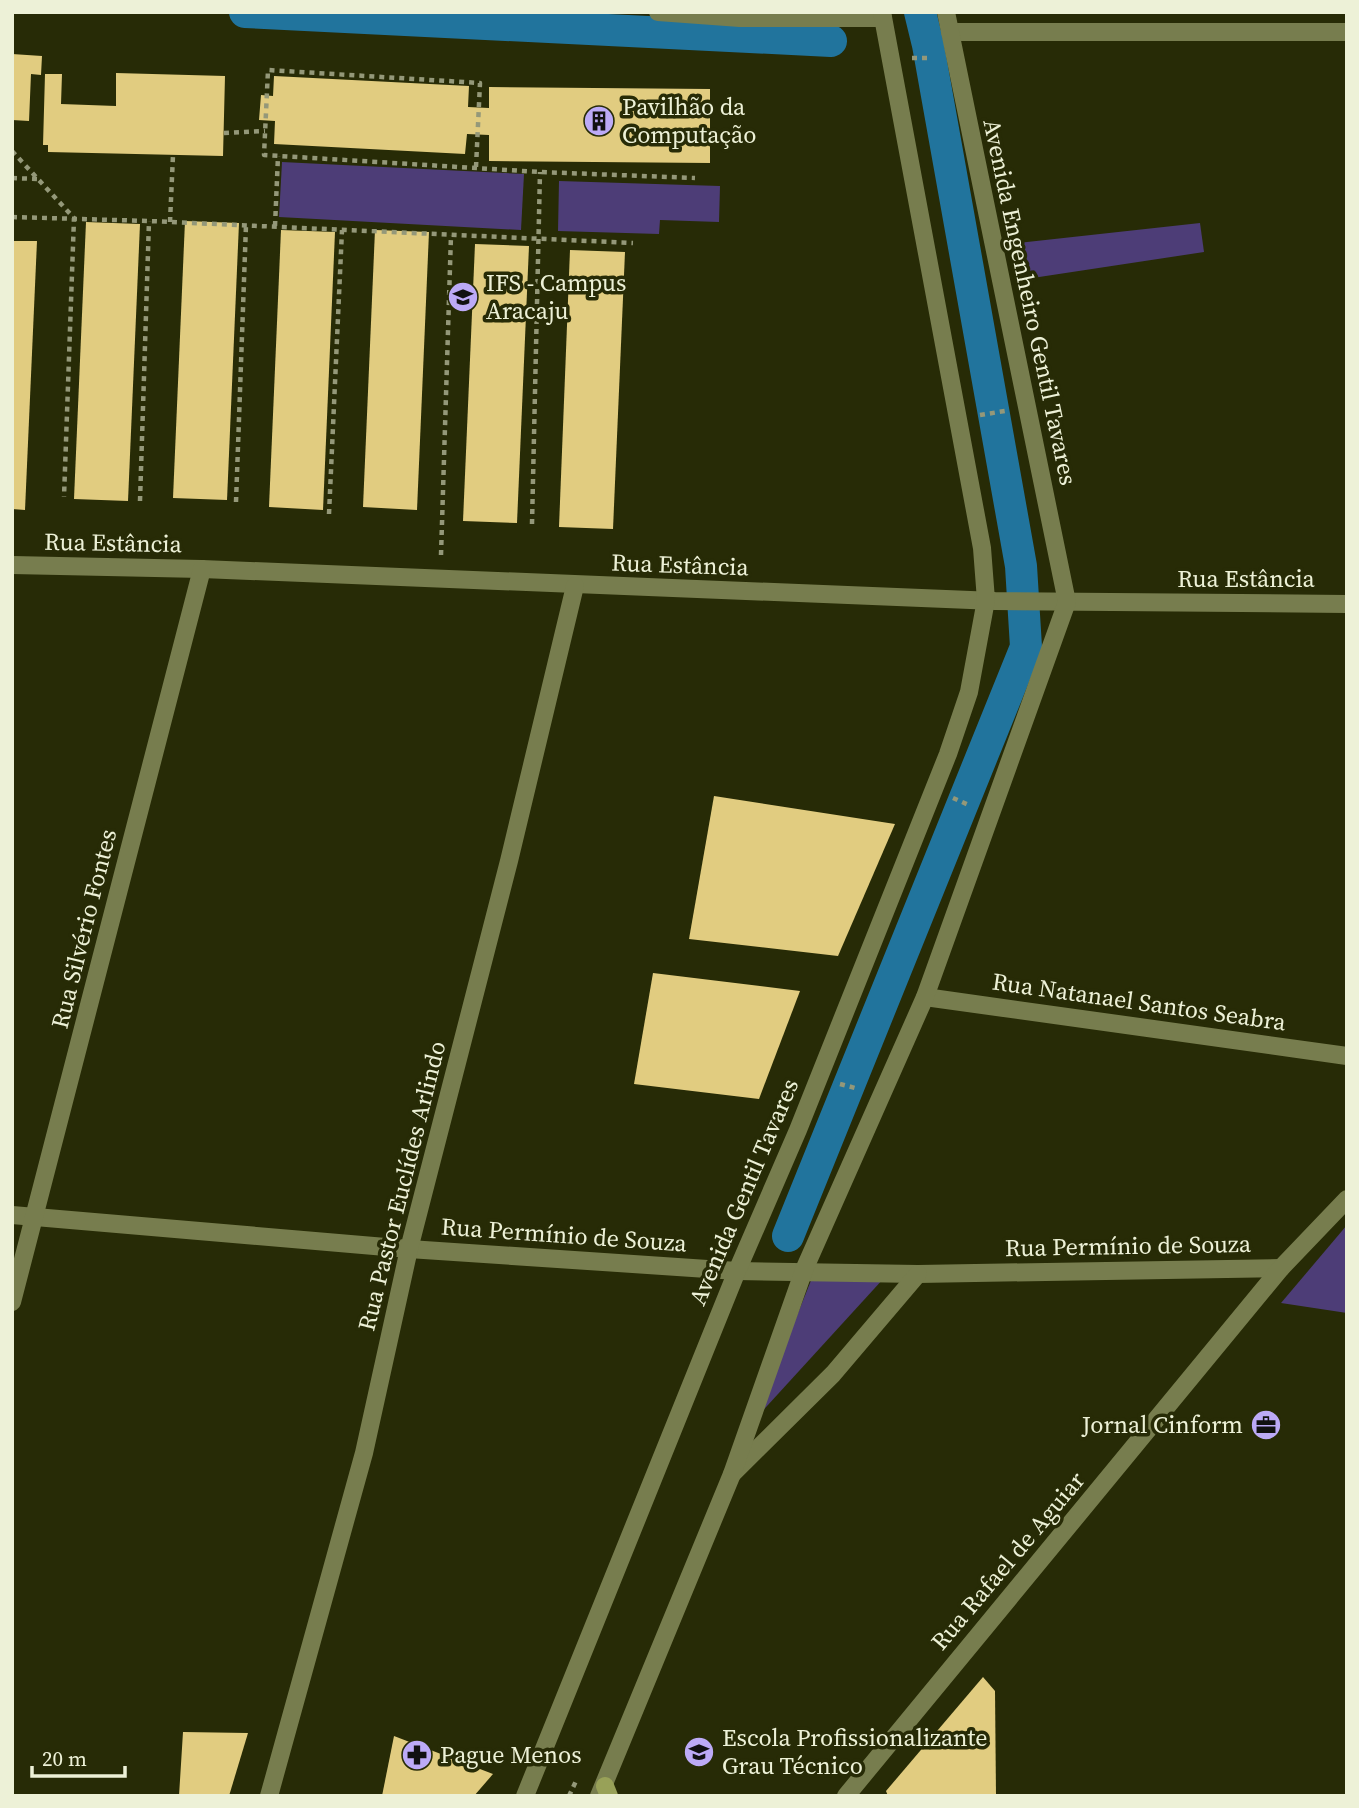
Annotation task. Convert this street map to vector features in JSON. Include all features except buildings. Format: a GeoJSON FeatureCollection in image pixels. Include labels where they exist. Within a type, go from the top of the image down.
{"type":"FeatureCollection","features":[{"type":"Feature","properties":{"kind":"street"},"geometry":{"type":"LineString","coordinates":[[658,12],[882,15],[990,601]]}},
{"type":"Feature","properties":{"kind":"street","name":"Avenida Engenheiro Gentil Tavares"},"geometry":{"type":"LineString","coordinates":[[946,12],[1027,408],[1061,602]]}},
{"type":"Feature","properties":{"kind":"street"},"geometry":{"type":"LineString","coordinates":[[950,32],[1347,32]]}},
{"type":"Feature","properties":{"kind":"street","name":"Rua Estância"},"geometry":{"type":"LineString","coordinates":[[12,565],[202,569],[990,601],[1347,604]]}},
{"type":"Feature","properties":{"kind":"street","name":"Rua Silvério Fontes"},"geometry":{"type":"LineString","coordinates":[[12,1302],[202,569]]}},
{"type":"Feature","properties":{"kind":"street","name":"Rua Pastor Euclídes Arlindo"},"geometry":{"type":"LineString","coordinates":[[269,1796],[364,1453],[410,1249],[509,861],[575,586]]}},
{"type":"Feature","properties":{"kind":"street","name":"Avenida Gentil Tavares"},"geometry":{"type":"LineString","coordinates":[[525,1796],[742,1271],[933,790],[969,692],[990,601]]}},
{"type":"Feature","properties":{"kind":"street"},"geometry":{"type":"LineString","coordinates":[[604,1792],[732,1474],[799,1270],[925,997],[1061,602]]}},
{"type":"Feature","properties":{"kind":"street","name":"Rua Natanael Santos Seabra"},"geometry":{"type":"LineString","coordinates":[[925,997],[1347,1056]]}},
{"type":"Feature","properties":{"kind":"street","name":"Rua Rafael de Aguiar"},"geometry":{"type":"LineString","coordinates":[[846,1796],[1281,1268],[1347,1199]]}},
{"type":"Feature","properties":{"kind":"street","name":"Rua Permínio de Souza"},"geometry":{"type":"LineString","coordinates":[[12,1215],[410,1249],[742,1271],[918,1274],[1281,1268]]}},
{"type":"Feature","properties":{"kind":"street"},"geometry":{"type":"LineString","coordinates":[[732,1474],[833,1374],[918,1274]]}},
{"type":"Feature","properties":{"kind":"path"},"geometry":{"type":"LineString","coordinates":[[905,58],[940,57]]}},
{"type":"Feature","properties":{"kind":"path"},"geometry":{"type":"LineString","coordinates":[[475,167],[480,83],[268,71],[264,155],[540,172],[695,178]]}},
{"type":"Feature","properties":{"kind":"path"},"geometry":{"type":"LineString","coordinates":[[224,133],[265,131]]}},
{"type":"Feature","properties":{"kind":"path"},"geometry":{"type":"LineString","coordinates":[[12,150],[74,218],[64,497]]}},
{"type":"Feature","properties":{"kind":"path"},"geometry":{"type":"LineString","coordinates":[[170,222],[173,155]]}},
{"type":"Feature","properties":{"kind":"path"},"geometry":{"type":"LineString","coordinates":[[275,226],[278,156]]}},
{"type":"Feature","properties":{"kind":"path"},"geometry":{"type":"LineString","coordinates":[[531,524],[540,172]]}},
{"type":"Feature","properties":{"kind":"path"},"geometry":{"type":"LineString","coordinates":[[12,178],[38,179]]}},
{"type":"Feature","properties":{"kind":"path"},"geometry":{"type":"LineString","coordinates":[[12,217],[149,220],[634,243]]}},
{"type":"Feature","properties":{"kind":"path"},"geometry":{"type":"LineString","coordinates":[[140,501],[149,220]]}},
{"type":"Feature","properties":{"kind":"path"},"geometry":{"type":"LineString","coordinates":[[236,502],[246,225]]}},
{"type":"Feature","properties":{"kind":"path"},"geometry":{"type":"LineString","coordinates":[[329,514],[342,230]]}},
{"type":"Feature","properties":{"kind":"path"},"geometry":{"type":"LineString","coordinates":[[441,580],[451,235]]}},
{"type":"Feature","properties":{"kind":"path"},"geometry":{"type":"LineString","coordinates":[[974,416],[1027,408]]}},
{"type":"Feature","properties":{"kind":"path"},"geometry":{"type":"LineString","coordinates":[[933,790],[977,809]]}},
{"type":"Feature","properties":{"kind":"path"},"geometry":{"type":"LineString","coordinates":[[833,1081],[867,1092]]}},
{"type":"Feature","properties":{"kind":"shaded area"},"geometry":{"type":"Polygon","coordinates":[[[282,162],[524,174],[521,230],[279,217],[282,162]]]}},
{"type":"Feature","properties":{"kind":"shaded area"},"geometry":{"type":"Polygon","coordinates":[[[559,181],[720,186],[719,222],[660,220],[659,234],[558,231],[559,181]]]}},
{"type":"Feature","properties":{"kind":"shaded area"},"geometry":{"type":"Polygon","coordinates":[[[1200,223],[1204,252],[1026,279],[1018,243],[1200,223]]]}},
{"type":"Feature","properties":{"kind":"shaded area"},"geometry":{"type":"Polygon","coordinates":[[[1347,1225],[1347,1313],[1281,1303],[1347,1225]]]}},
{"type":"Feature","properties":{"kind":"shaded area"},"geometry":{"type":"Polygon","coordinates":[[[812,1278],[884,1278],[756,1418],[812,1278]]]}},
{"type":"Feature","properties":{"kind":"waterway"},"geometry":{"type":"LineString","coordinates":[[245,12],[831,41]]}},
{"type":"Feature","properties":{"kind":"waterway"},"geometry":{"type":"LineString","coordinates":[[788,1236],[1026,647],[1021,566],[920,12]]}},
{"type":"Feature","properties":{"kind":"place","name":"Pavilhão da Computação"},"geometry":{"type":"Point","coordinates":[599,121]}},
{"type":"Feature","properties":{"kind":"place","name":"IFS - Campus Aracaju"},"geometry":{"type":"Point","coordinates":[463,297]}},
{"type":"Feature","properties":{"kind":"place","name":"Jornal Cinform"},"geometry":{"type":"Point","coordinates":[1266,1425]}},
{"type":"Feature","properties":{"kind":"place","name":"Escola Profissionalizante Grau Técnico"},"geometry":{"type":"Point","coordinates":[699,1752]}},
{"type":"Feature","properties":{"kind":"place","name":"Pague Menos"},"geometry":{"type":"Point","coordinates":[417,1755]}}]}
